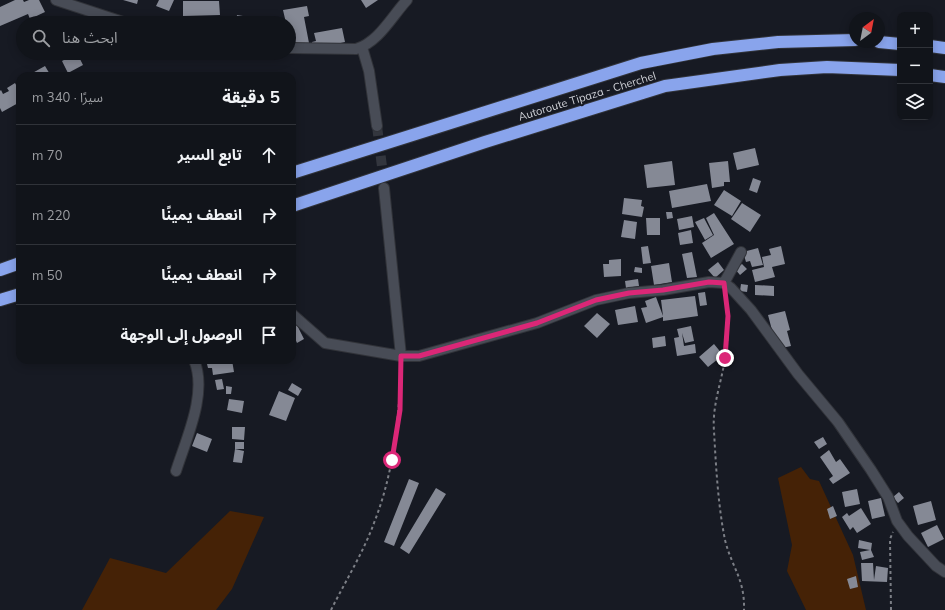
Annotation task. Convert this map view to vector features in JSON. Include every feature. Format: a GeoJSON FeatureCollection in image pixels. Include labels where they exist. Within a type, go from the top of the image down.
{"type":"FeatureCollection","features":[{"type":"Feature","properties":{"kind":"highway","name":"Autoroute Tipaza - Cherchel"},"geometry":{"type":"LineString","coordinates":[[296,172],[641,63],[728,47],[778,42],[849,40]]}},
{"type":"Feature","properties":{"kind":"highway"},"geometry":{"type":"LineString","coordinates":[[885,43],[897,44]]}},
{"type":"Feature","properties":{"kind":"highway"},"geometry":{"type":"LineString","coordinates":[[933,46],[945,48]]}},
{"type":"Feature","properties":{"kind":"highway","name":"Autoroute Tipaza - Cherchel"},"geometry":{"type":"LineString","coordinates":[[296,205],[485,142],[665,86],[780,70],[819,68],[897,70]]}},
{"type":"Feature","properties":{"kind":"highway"},"geometry":{"type":"LineString","coordinates":[[933,75],[945,77]]}},
{"type":"Feature","properties":{"kind":"highway"},"geometry":{"type":"LineString","coordinates":[[0,270],[16,264]]}},
{"type":"Feature","properties":{"kind":"highway"},"geometry":{"type":"LineString","coordinates":[[0,300],[16,295]]}},
{"type":"Feature","properties":{"kind":"street"},"geometry":{"type":"LineString","coordinates":[[56,0],[105,16]]}},
{"type":"Feature","properties":{"kind":"street"},"geometry":{"type":"LineString","coordinates":[[296,48],[356,49],[362,47],[387,25],[408,0]]}},
{"type":"Feature","properties":{"kind":"street"},"geometry":{"type":"LineString","coordinates":[[362,47],[369,71],[377,126]]}},
{"type":"Feature","properties":{"kind":"street"},"geometry":{"type":"LineString","coordinates":[[384,188],[401,356]]}},
{"type":"Feature","properties":{"kind":"street"},"geometry":{"type":"LineString","coordinates":[[724,283],[741,252]]}},
{"type":"Feature","properties":{"kind":"street"},"geometry":{"type":"LineString","coordinates":[[296,318],[325,343],[401,356],[419,356],[537,323],[596,300],[629,293],[663,290],[709,282],[724,283],[731,288],[751,310],[798,374],[838,422],[862,455],[888,497],[897,521],[920,550],[936,566],[945,572]]}},
{"type":"Feature","properties":{"kind":"street"},"geometry":{"type":"LineString","coordinates":[[176,471],[198,401],[196,364]]}},
{"type":"Feature","properties":{"kind":"path"},"geometry":{"type":"LineString","coordinates":[[724,283],[728,316],[728,337],[721,378],[716,396],[714,430],[720,509],[726,541],[741,580],[744,597],[744,610]]}},
{"type":"Feature","properties":{"kind":"path"},"geometry":{"type":"LineString","coordinates":[[330,610],[374,523],[392,460],[400,410],[401,356]]}},
{"type":"Feature","properties":{"kind":"path"},"geometry":{"type":"LineString","coordinates":[[891,610],[890,539],[897,521]]}},
{"type":"Feature","properties":{"kind":"shaded area"},"geometry":{"type":"Polygon","coordinates":[[[801,467],[810,479],[819,481],[853,555],[866,610],[806,610],[787,571],[792,545],[778,478],[801,467]]]}},
{"type":"Feature","properties":{"kind":"shaded area"},"geometry":{"type":"Polygon","coordinates":[[[230,511],[264,517],[232,589],[216,610],[82,610],[110,558],[166,573],[230,511]]]}},
{"type":"Feature","properties":{"kind":"building"},"geometry":{"type":"Polygon","coordinates":[[[15,0],[23,0],[24,2],[29,0],[39,0],[45,12],[36,16],[29,16],[28,14],[23,16],[16,16],[16,19],[0,26],[0,7],[15,0]]]}},
{"type":"Feature","properties":{"kind":"building"},"geometry":{"type":"Polygon","coordinates":[[[123,0],[138,0],[137,4],[123,0]]]}},
{"type":"Feature","properties":{"kind":"building"},"geometry":{"type":"Polygon","coordinates":[[[159,0],[174,0],[169,11],[156,6],[159,0]]]}},
{"type":"Feature","properties":{"kind":"building"},"geometry":{"type":"Polygon","coordinates":[[[361,0],[378,0],[366,8],[361,0]]]}},
{"type":"Feature","properties":{"kind":"building"},"geometry":{"type":"Polygon","coordinates":[[[183,1],[219,1],[220,15],[183,16],[183,1]]]}},
{"type":"Feature","properties":{"kind":"building"},"geometry":{"type":"Polygon","coordinates":[[[307,6],[309,16],[304,17],[309,43],[296,45],[296,16],[284,16],[283,10],[307,6]]]}},
{"type":"Feature","properties":{"kind":"building"},"geometry":{"type":"Polygon","coordinates":[[[342,28],[345,42],[313,49],[312,42],[316,41],[314,33],[342,28]]]}},
{"type":"Feature","properties":{"kind":"building"},"geometry":{"type":"Polygon","coordinates":[[[80,60],[83,65],[68,72],[62,61],[80,60]]]}},
{"type":"Feature","properties":{"kind":"building"},"geometry":{"type":"Polygon","coordinates":[[[45,66],[49,72],[34,72],[45,66]]]}},
{"type":"Feature","properties":{"kind":"building"},"geometry":{"type":"Polygon","coordinates":[[[15,83],[16,104],[2,112],[0,108],[0,91],[1,90],[3,94],[9,91],[7,88],[15,83]]]}},
{"type":"Feature","properties":{"kind":"building"},"geometry":{"type":"Polygon","coordinates":[[[755,148],[759,165],[737,170],[733,153],[755,148]]]}},
{"type":"Feature","properties":{"kind":"building"},"geometry":{"type":"Polygon","coordinates":[[[672,161],[675,185],[647,188],[644,165],[672,161]]]}},
{"type":"Feature","properties":{"kind":"building"},"geometry":{"type":"Polygon","coordinates":[[[728,161],[730,182],[724,182],[724,186],[712,188],[709,163],[728,161]]]}},
{"type":"Feature","properties":{"kind":"building"},"geometry":{"type":"Polygon","coordinates":[[[753,178],[761,181],[757,193],[749,190],[753,178]]]}},
{"type":"Feature","properties":{"kind":"building"},"geometry":{"type":"Polygon","coordinates":[[[707,184],[711,201],[672,208],[669,191],[707,184]]]}},
{"type":"Feature","properties":{"kind":"building"},"geometry":{"type":"Polygon","coordinates":[[[724,190],[741,201],[732,216],[714,205],[724,190]]]}},
{"type":"Feature","properties":{"kind":"building"},"geometry":{"type":"Polygon","coordinates":[[[624,198],[642,200],[641,206],[644,207],[642,217],[622,214],[624,198]]]}},
{"type":"Feature","properties":{"kind":"building"},"geometry":{"type":"Polygon","coordinates":[[[742,203],[761,215],[750,232],[731,219],[742,203]]]}},
{"type":"Feature","properties":{"kind":"building"},"geometry":{"type":"Polygon","coordinates":[[[666,212],[672,212],[673,218],[667,219],[666,212]]]}},
{"type":"Feature","properties":{"kind":"building"},"geometry":{"type":"Polygon","coordinates":[[[714,213],[734,244],[711,258],[702,243],[714,235],[706,218],[714,213]]]}},
{"type":"Feature","properties":{"kind":"building"},"geometry":{"type":"Polygon","coordinates":[[[692,216],[694,227],[679,230],[677,219],[692,216]]]}},
{"type":"Feature","properties":{"kind":"building"},"geometry":{"type":"Polygon","coordinates":[[[646,218],[660,218],[660,235],[647,235],[646,218]]]}},
{"type":"Feature","properties":{"kind":"building"},"geometry":{"type":"Polygon","coordinates":[[[704,218],[713,235],[705,240],[695,222],[704,218]]]}},
{"type":"Feature","properties":{"kind":"building"},"geometry":{"type":"Polygon","coordinates":[[[624,220],[637,222],[635,239],[621,237],[624,220]]]}},
{"type":"Feature","properties":{"kind":"building"},"geometry":{"type":"Polygon","coordinates":[[[691,230],[693,243],[680,245],[678,233],[691,230]]]}},
{"type":"Feature","properties":{"kind":"building"},"geometry":{"type":"Polygon","coordinates":[[[648,246],[651,263],[643,264],[641,247],[648,246]]]}},
{"type":"Feature","properties":{"kind":"building"},"geometry":{"type":"Polygon","coordinates":[[[781,246],[785,264],[772,267],[775,277],[755,282],[752,270],[764,267],[762,257],[771,255],[769,249],[781,246]]]}},
{"type":"Feature","properties":{"kind":"building"},"geometry":{"type":"Polygon","coordinates":[[[758,248],[763,265],[752,267],[750,261],[746,262],[743,252],[758,248]]]}},
{"type":"Feature","properties":{"kind":"building"},"geometry":{"type":"Polygon","coordinates":[[[692,252],[697,277],[687,278],[682,254],[692,252]]]}},
{"type":"Feature","properties":{"kind":"building"},"geometry":{"type":"Polygon","coordinates":[[[621,259],[621,276],[604,277],[603,264],[609,264],[609,260],[621,259]]]}},
{"type":"Feature","properties":{"kind":"building"},"geometry":{"type":"Polygon","coordinates":[[[718,262],[724,270],[715,278],[708,270],[718,262]]]}},
{"type":"Feature","properties":{"kind":"building"},"geometry":{"type":"Polygon","coordinates":[[[669,263],[672,282],[654,285],[651,266],[669,263]]]}},
{"type":"Feature","properties":{"kind":"building"},"geometry":{"type":"Polygon","coordinates":[[[742,264],[747,269],[740,275],[735,269],[742,264]]]}},
{"type":"Feature","properties":{"kind":"building"},"geometry":{"type":"Polygon","coordinates":[[[635,267],[642,268],[642,273],[634,272],[635,267]]]}},
{"type":"Feature","properties":{"kind":"building"},"geometry":{"type":"Polygon","coordinates":[[[638,279],[639,286],[626,288],[625,281],[638,279]]]}},
{"type":"Feature","properties":{"kind":"building"},"geometry":{"type":"Polygon","coordinates":[[[741,284],[748,285],[747,292],[740,291],[741,284]]]}},
{"type":"Feature","properties":{"kind":"building"},"geometry":{"type":"Polygon","coordinates":[[[755,285],[774,286],[774,296],[755,295],[755,285]]]}},
{"type":"Feature","properties":{"kind":"building"},"geometry":{"type":"Polygon","coordinates":[[[705,292],[707,305],[700,306],[698,293],[705,292]]]}},
{"type":"Feature","properties":{"kind":"building"},"geometry":{"type":"Polygon","coordinates":[[[695,296],[698,316],[663,321],[663,317],[646,323],[641,308],[647,307],[645,301],[656,297],[663,316],[661,300],[695,296]]]}},
{"type":"Feature","properties":{"kind":"building"},"geometry":{"type":"Polygon","coordinates":[[[635,306],[638,322],[618,325],[615,310],[635,306]]]}},
{"type":"Feature","properties":{"kind":"building"},"geometry":{"type":"Polygon","coordinates":[[[785,311],[790,330],[787,331],[791,346],[777,349],[768,315],[785,311]]]}},
{"type":"Feature","properties":{"kind":"building"},"geometry":{"type":"Polygon","coordinates":[[[597,313],[610,324],[597,338],[584,326],[597,313]]]}},
{"type":"Feature","properties":{"kind":"building"},"geometry":{"type":"Polygon","coordinates":[[[296,325],[304,339],[297,343],[296,341],[296,325]]]}},
{"type":"Feature","properties":{"kind":"building"},"geometry":{"type":"Polygon","coordinates":[[[691,326],[694,341],[685,343],[682,333],[684,346],[695,344],[696,353],[677,356],[674,338],[679,337],[677,329],[691,326]]]}},
{"type":"Feature","properties":{"kind":"building"},"geometry":{"type":"Polygon","coordinates":[[[665,336],[666,346],[653,348],[652,338],[665,336]]]}},
{"type":"Feature","properties":{"kind":"building"},"geometry":{"type":"Polygon","coordinates":[[[714,344],[723,355],[708,367],[699,357],[714,344]]]}},
{"type":"Feature","properties":{"kind":"building"},"geometry":{"type":"Polygon","coordinates":[[[207,364],[233,364],[234,372],[213,375],[212,368],[208,368],[207,364]]]}},
{"type":"Feature","properties":{"kind":"building"},"geometry":{"type":"Polygon","coordinates":[[[222,379],[224,389],[217,390],[215,380],[222,379]]]}},
{"type":"Feature","properties":{"kind":"building"},"geometry":{"type":"Polygon","coordinates":[[[292,383],[302,389],[298,396],[288,390],[292,383]]]}},
{"type":"Feature","properties":{"kind":"building"},"geometry":{"type":"Polygon","coordinates":[[[226,386],[232,387],[231,394],[226,394],[226,386]]]}},
{"type":"Feature","properties":{"kind":"building"},"geometry":{"type":"Polygon","coordinates":[[[279,391],[295,398],[286,421],[269,415],[279,391]]]}},
{"type":"Feature","properties":{"kind":"building"},"geometry":{"type":"Polygon","coordinates":[[[229,399],[244,401],[242,413],[227,410],[229,399]]]}},
{"type":"Feature","properties":{"kind":"building"},"geometry":{"type":"Polygon","coordinates":[[[232,427],[245,427],[244,440],[232,439],[232,427]]]}},
{"type":"Feature","properties":{"kind":"building"},"geometry":{"type":"Polygon","coordinates":[[[197,433],[212,439],[207,452],[192,446],[197,433]]]}},
{"type":"Feature","properties":{"kind":"building"},"geometry":{"type":"Polygon","coordinates":[[[823,437],[827,444],[819,449],[814,442],[823,437]]]}},
{"type":"Feature","properties":{"kind":"building"},"geometry":{"type":"Polygon","coordinates":[[[235,442],[244,442],[244,449],[235,449],[235,442]]]}},
{"type":"Feature","properties":{"kind":"building"},"geometry":{"type":"Polygon","coordinates":[[[235,449],[244,451],[242,463],[233,462],[235,449]]]}},
{"type":"Feature","properties":{"kind":"building"},"geometry":{"type":"Polygon","coordinates":[[[829,450],[836,462],[840,459],[850,473],[833,484],[829,479],[833,476],[820,457],[829,450]]]}},
{"type":"Feature","properties":{"kind":"building"},"geometry":{"type":"Polygon","coordinates":[[[409,479],[419,483],[394,546],[384,542],[409,479]]]}},
{"type":"Feature","properties":{"kind":"building"},"geometry":{"type":"Polygon","coordinates":[[[436,488],[446,494],[409,554],[400,548],[436,488]]]}},
{"type":"Feature","properties":{"kind":"building"},"geometry":{"type":"Polygon","coordinates":[[[857,489],[860,504],[845,507],[842,492],[857,489]]]}},
{"type":"Feature","properties":{"kind":"building"},"geometry":{"type":"Polygon","coordinates":[[[899,492],[904,498],[898,503],[893,497],[899,492]]]}},
{"type":"Feature","properties":{"kind":"building"},"geometry":{"type":"Polygon","coordinates":[[[881,498],[885,516],[872,519],[868,501],[881,498]]]}},
{"type":"Feature","properties":{"kind":"building"},"geometry":{"type":"Polygon","coordinates":[[[931,501],[936,520],[918,525],[913,506],[931,501]]]}},
{"type":"Feature","properties":{"kind":"building"},"geometry":{"type":"Polygon","coordinates":[[[833,506],[837,516],[830,519],[827,509],[833,506]]]}},
{"type":"Feature","properties":{"kind":"building"},"geometry":{"type":"Polygon","coordinates":[[[861,508],[871,524],[857,533],[853,527],[850,530],[842,517],[847,513],[849,516],[861,508]]]}},
{"type":"Feature","properties":{"kind":"building"},"geometry":{"type":"Polygon","coordinates":[[[937,525],[944,539],[928,547],[921,533],[937,525]]]}},
{"type":"Feature","properties":{"kind":"building"},"geometry":{"type":"Polygon","coordinates":[[[859,540],[872,543],[871,550],[874,557],[862,560],[860,552],[870,550],[858,548],[859,540]]]}},
{"type":"Feature","properties":{"kind":"building"},"geometry":{"type":"Polygon","coordinates":[[[861,563],[873,563],[874,580],[876,566],[888,568],[887,582],[862,581],[861,563]]]}},
{"type":"Feature","properties":{"kind":"building"},"geometry":{"type":"Polygon","coordinates":[[[856,576],[858,587],[850,589],[847,579],[856,576]]]}},
{"type":"Feature","properties":{"kind":"tunnel"},"geometry":{"type":"LineString","coordinates":[[377,126],[384,183]]}},
{"type":"Feature","properties":{"kind":"route"},"geometry":{"type":"LineString","coordinates":[[392,460],[400,410],[401,356],[419,356],[537,323],[596,300],[629,293],[663,290],[709,282],[724,283],[728,316],[728,337],[725,358]]}}]}
